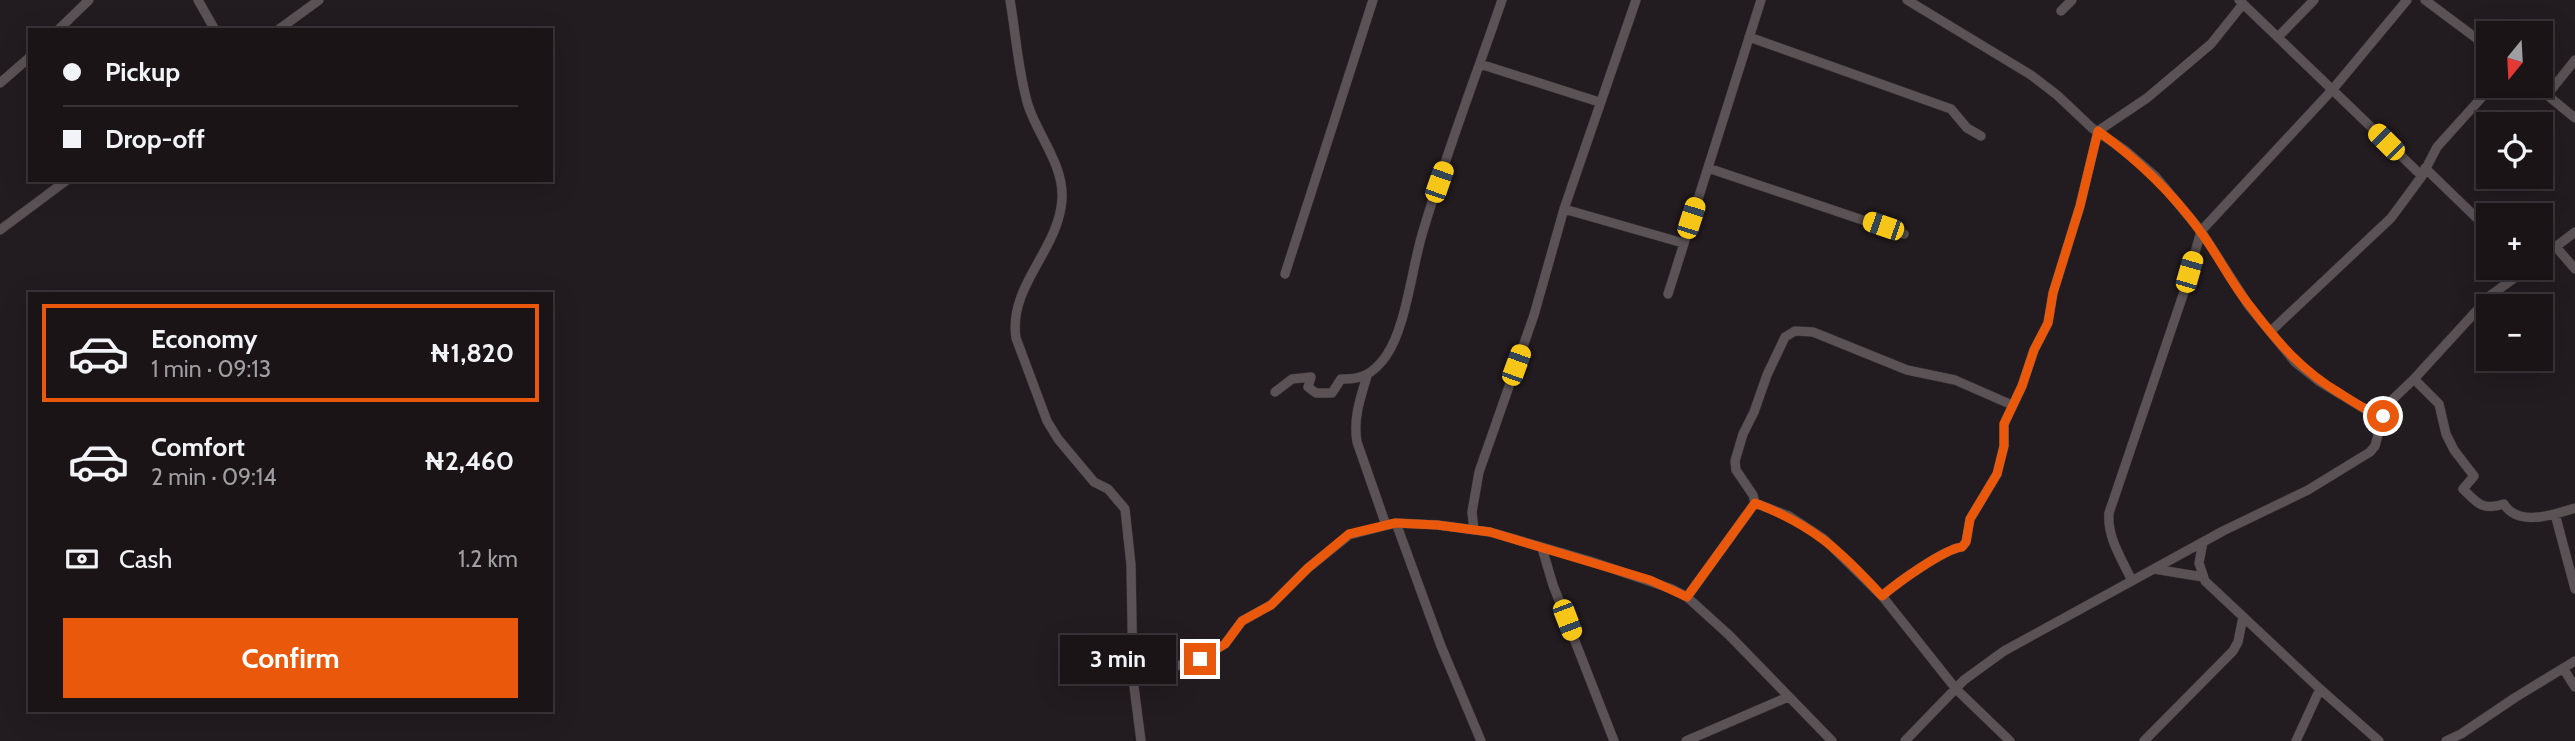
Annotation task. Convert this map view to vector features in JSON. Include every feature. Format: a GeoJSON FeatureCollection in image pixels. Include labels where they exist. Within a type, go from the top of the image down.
{"type":"FeatureCollection","features":[{"type":"Feature","properties":{"kind":"street"},"geometry":{"type":"LineString","coordinates":[[60,28],[89,0]]}},
{"type":"Feature","properties":{"kind":"street"},"geometry":{"type":"LineString","coordinates":[[198,0],[214,28]]}},
{"type":"Feature","properties":{"kind":"street"},"geometry":{"type":"LineString","coordinates":[[281,28],[319,0]]}},
{"type":"Feature","properties":{"kind":"street"},"geometry":{"type":"LineString","coordinates":[[1010,0],[1027,101],[1036,127],[1055,162],[1062,199],[1047,247],[1017,306],[1014,328],[1048,421],[1058,439],[1094,482],[1108,489],[1125,509],[1131,565],[1133,679],[1141,741]]}},
{"type":"Feature","properties":{"kind":"street"},"geometry":{"type":"LineString","coordinates":[[1285,274],[1373,0]]}},
{"type":"Feature","properties":{"kind":"street"},"geometry":{"type":"LineString","coordinates":[[1481,741],[1357,442],[1355,429],[1356,414],[1367,376],[1387,354],[1398,328],[1423,229],[1502,0]]}},
{"type":"Feature","properties":{"kind":"street"},"geometry":{"type":"LineString","coordinates":[[1474,530],[1472,512],[1479,472],[1534,315],[1564,209],[1599,102],[1636,0]]}},
{"type":"Feature","properties":{"kind":"street"},"geometry":{"type":"LineString","coordinates":[[1668,294],[1761,0]]}},
{"type":"Feature","properties":{"kind":"street"},"geometry":{"type":"LineString","coordinates":[[1907,0],[2031,75],[2126,151],[2154,176],[2201,231],[2249,306],[2295,362],[2320,382],[2363,408],[2383,416]]}},
{"type":"Feature","properties":{"kind":"street"},"geometry":{"type":"LineString","coordinates":[[2061,11],[2072,0]]}},
{"type":"Feature","properties":{"kind":"street"},"geometry":{"type":"LineString","coordinates":[[2278,36],[2314,0]]}},
{"type":"Feature","properties":{"kind":"street"},"geometry":{"type":"LineString","coordinates":[[2132,581],[2112,540],[2108,525],[2109,513],[2201,231],[2333,89],[2407,0]]}},
{"type":"Feature","properties":{"kind":"street"},"geometry":{"type":"LineString","coordinates":[[2425,0],[2476,38]]}},
{"type":"Feature","properties":{"kind":"street"},"geometry":{"type":"LineString","coordinates":[[1882,596],[1901,580],[1951,548],[1962,547],[1966,542],[1970,519],[2000,468],[2004,424],[2048,323],[2053,293],[2080,206],[2098,131],[2147,98],[2202,52],[2241,2],[2476,218]]}},
{"type":"Feature","properties":{"kind":"street"},"geometry":{"type":"LineString","coordinates":[[1749,37],[1951,109],[1967,128],[1981,136]]}},
{"type":"Feature","properties":{"kind":"street"},"geometry":{"type":"LineString","coordinates":[[0,83],[28,59]]}},
{"type":"Feature","properties":{"kind":"street"},"geometry":{"type":"LineString","coordinates":[[2553,88],[2575,60]]}},
{"type":"Feature","properties":{"kind":"street"},"geometry":{"type":"LineString","coordinates":[[1480,64],[1599,102]]}},
{"type":"Feature","properties":{"kind":"street"},"geometry":{"type":"LineString","coordinates":[[2272,331],[2391,218],[2424,172],[2437,147],[2481,98]]}},
{"type":"Feature","properties":{"kind":"street"},"geometry":{"type":"LineString","coordinates":[[2551,98],[2575,118]]}},
{"type":"Feature","properties":{"kind":"street"},"geometry":{"type":"LineString","coordinates":[[1708,168],[1904,234]]}},
{"type":"Feature","properties":{"kind":"street"},"geometry":{"type":"LineString","coordinates":[[0,230],[64,182]]}},
{"type":"Feature","properties":{"kind":"street"},"geometry":{"type":"LineString","coordinates":[[1564,209],[1683,243]]}},
{"type":"Feature","properties":{"kind":"street"},"geometry":{"type":"LineString","coordinates":[[2553,249],[2575,232]]}},
{"type":"Feature","properties":{"kind":"street"},"geometry":{"type":"LineString","coordinates":[[2556,247],[2575,269]]}},
{"type":"Feature","properties":{"kind":"street"},"geometry":{"type":"LineString","coordinates":[[1905,741],[1956,689],[2004,651],[2203,542],[2308,490],[2370,452],[2375,446],[2383,416],[2392,400],[2491,295],[2512,280]]}},
{"type":"Feature","properties":{"kind":"street"},"geometry":{"type":"LineString","coordinates":[[1687,597],[1755,503],[1753,495],[1735,470],[1735,461],[1742,434],[1754,412],[1784,337],[1795,331],[1813,332],[1907,370],[1955,380],[2012,405]]}},
{"type":"Feature","properties":{"kind":"street"},"geometry":{"type":"LineString","coordinates":[[1275,392],[1292,380],[1311,377],[1308,387],[1316,393],[1332,393],[1342,379],[1354,380],[1367,376]]}},
{"type":"Feature","properties":{"kind":"street"},"geometry":{"type":"LineString","coordinates":[[2414,379],[2439,404],[2446,434],[2454,450],[2474,476],[2463,489],[2478,504],[2491,508],[2504,504],[2512,514],[2521,517],[2555,514],[2575,508]]}},
{"type":"Feature","properties":{"kind":"street"},"geometry":{"type":"LineString","coordinates":[[1755,503],[1788,516],[1824,538],[1882,596],[1956,689],[2010,741]]}},
{"type":"Feature","properties":{"kind":"street"},"geometry":{"type":"LineString","coordinates":[[2555,514],[2575,589]]}},
{"type":"Feature","properties":{"kind":"street"},"geometry":{"type":"LineString","coordinates":[[1133,679],[1200,659],[1215,651],[1225,644],[1242,621],[1271,605],[1308,568],[1349,534],[1391,524],[1437,525],[1490,532],[1650,580],[1687,597],[1739,644],[1832,741]]}},
{"type":"Feature","properties":{"kind":"street"},"geometry":{"type":"LineString","coordinates":[[2203,542],[2199,563],[2203,577],[2320,689],[2379,741]]}},
{"type":"Feature","properties":{"kind":"street"},"geometry":{"type":"LineString","coordinates":[[1542,548],[1553,585],[1614,741]]}},
{"type":"Feature","properties":{"kind":"street"},"geometry":{"type":"LineString","coordinates":[[2154,569],[2203,577]]}},
{"type":"Feature","properties":{"kind":"street"},"geometry":{"type":"LineString","coordinates":[[2144,741],[2233,651],[2238,642],[2243,617]]}},
{"type":"Feature","properties":{"kind":"street"},"geometry":{"type":"LineString","coordinates":[[2446,741],[2463,738],[2516,696],[2575,661]]}},
{"type":"Feature","properties":{"kind":"street"},"geometry":{"type":"LineString","coordinates":[[2563,668],[2575,687]]}},
{"type":"Feature","properties":{"kind":"street"},"geometry":{"type":"LineString","coordinates":[[2296,741],[2320,689]]}},
{"type":"Feature","properties":{"kind":"street"},"geometry":{"type":"LineString","coordinates":[[1686,741],[1788,697]]}},
{"type":"Feature","properties":{"kind":"route"},"geometry":{"type":"LineString","coordinates":[[1200,659],[1225,644],[1242,621],[1271,605],[1308,568],[1349,534],[1395,523],[1490,532],[1650,580],[1687,597],[1755,503],[1788,516],[1824,538],[1882,596],[1901,580],[1935,561],[1951,548],[1962,547],[1966,542],[1970,519],[1991,486],[2003,459],[2004,424],[2022,386],[2030,359],[2048,323],[2053,293],[2080,206],[2098,131],[2154,176],[2201,231],[2249,306],[2295,362],[2320,382],[2371,413],[2383,416]]}}]}
